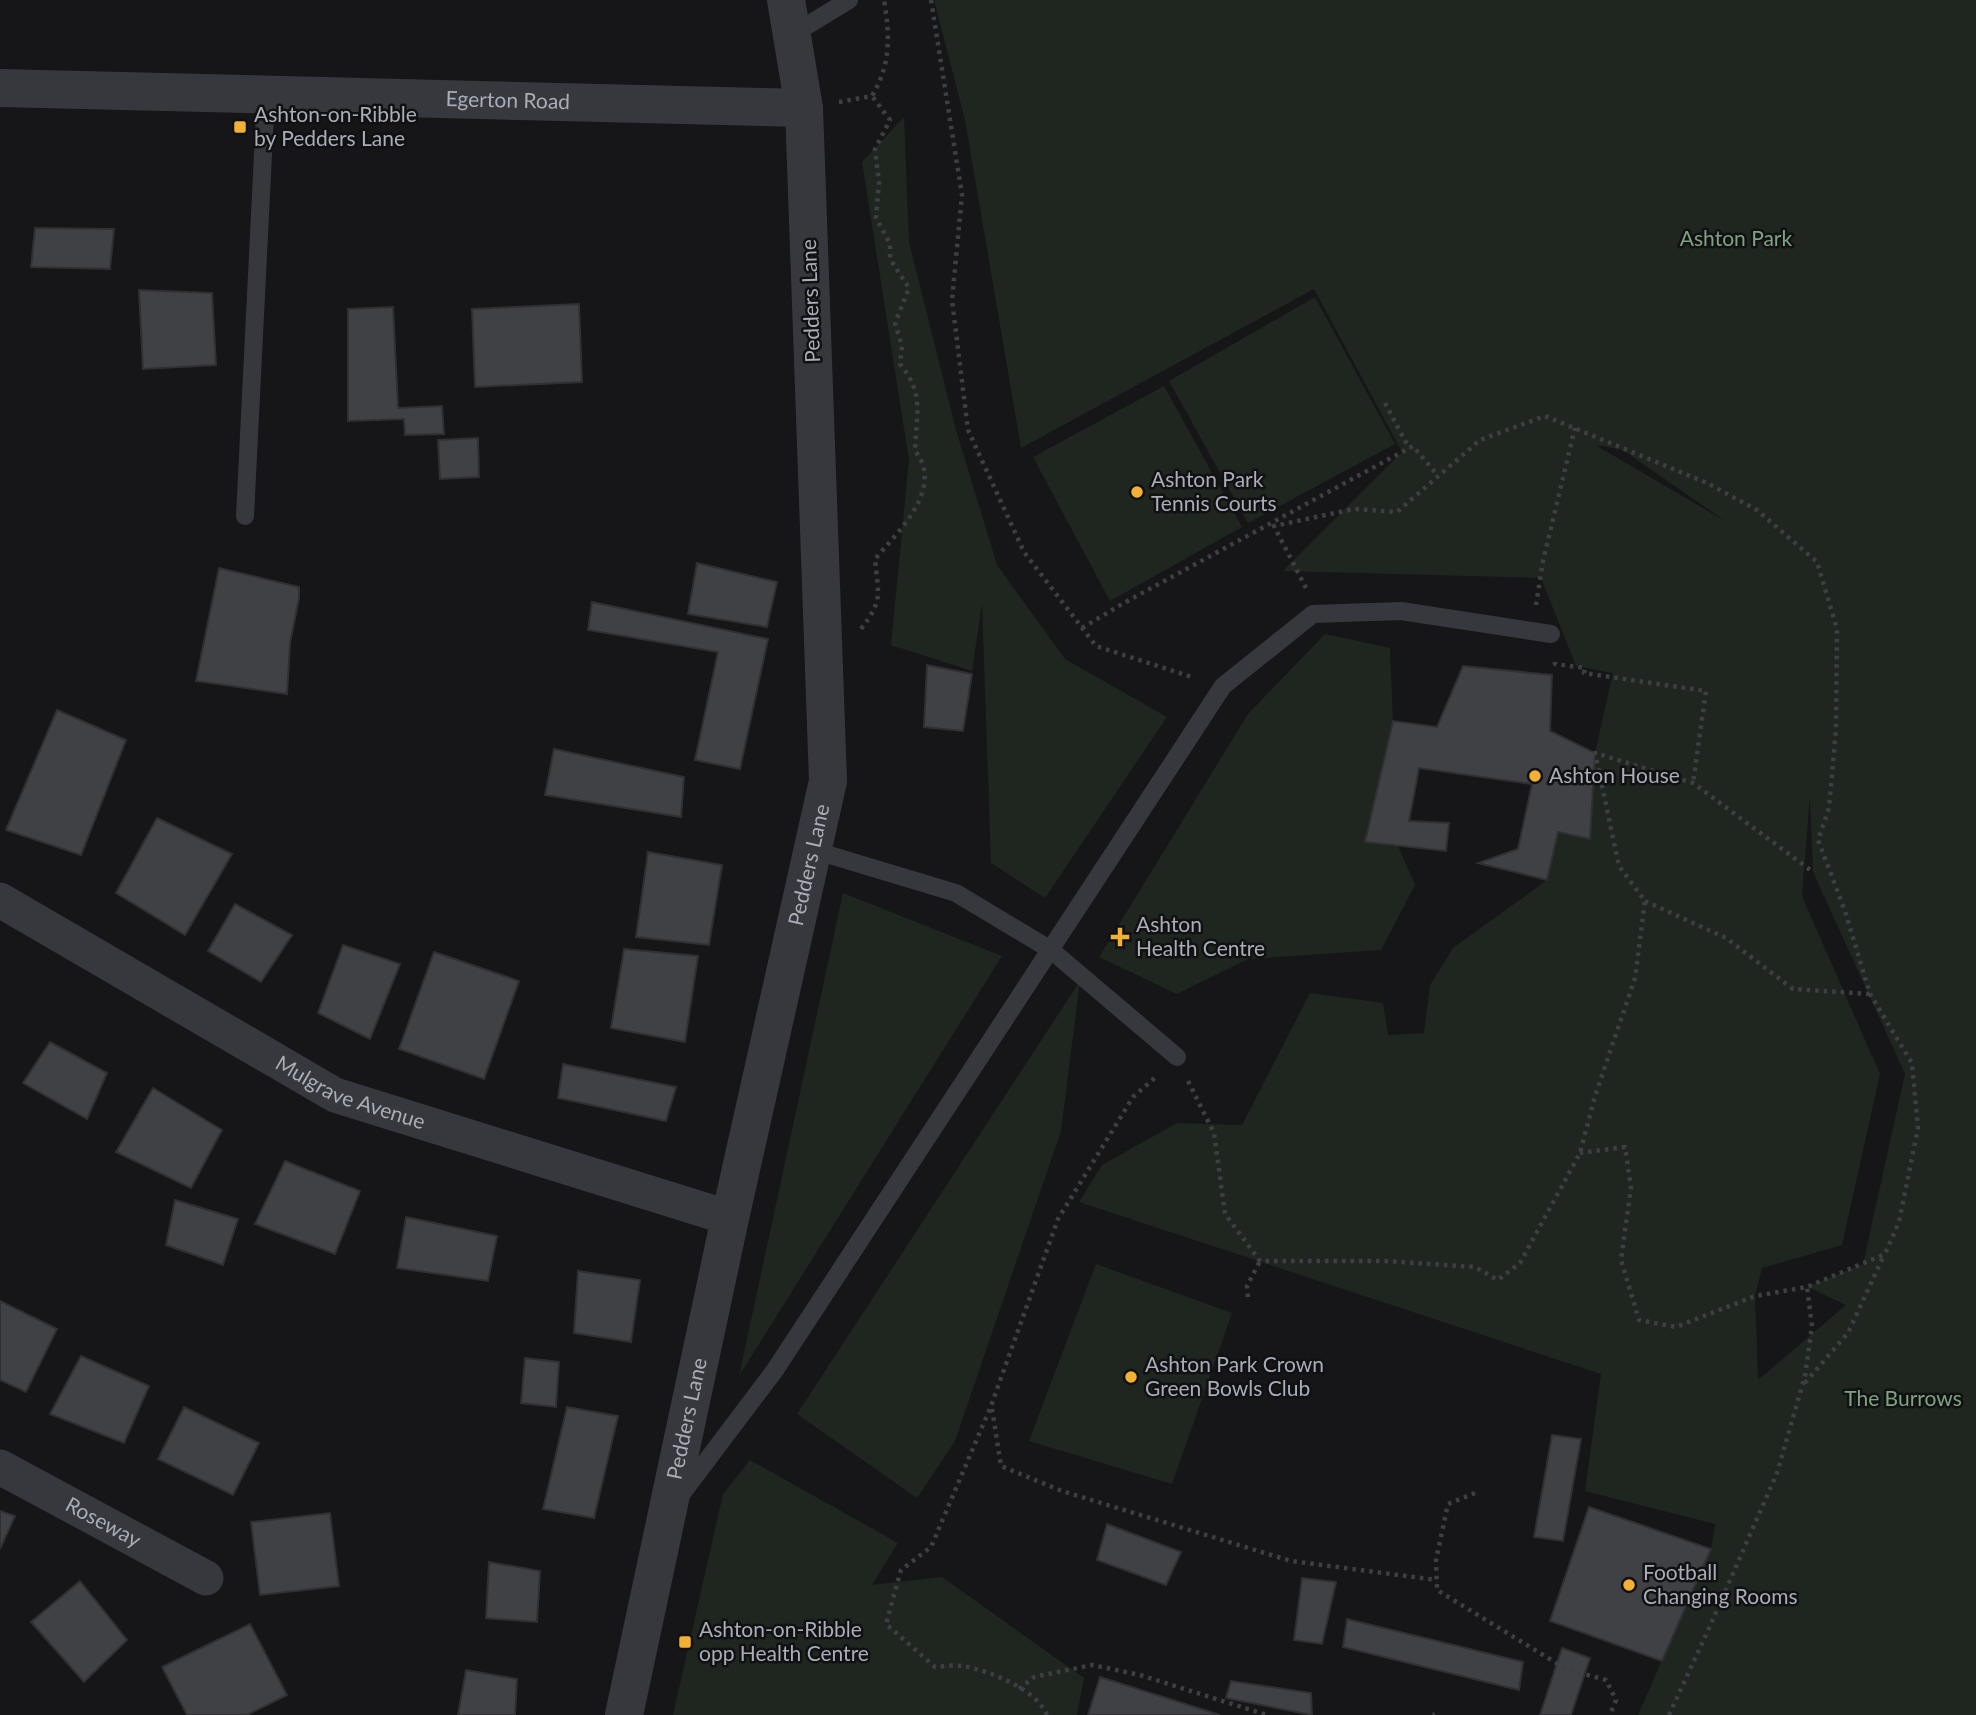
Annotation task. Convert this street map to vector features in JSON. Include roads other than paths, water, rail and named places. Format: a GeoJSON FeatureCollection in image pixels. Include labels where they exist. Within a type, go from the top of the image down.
{"type":"FeatureCollection","features":[{"type":"Feature","properties":{"kind":"street","name":"Pedders Lane"},"geometry":{"type":"LineString","coordinates":[[624,1715],[730,1218],[828,781],[804,107],[789,17]]}},
{"type":"Feature","properties":{"kind":"street","name":"Egerton Road"},"geometry":{"type":"LineString","coordinates":[[0,88],[804,107]]}},
{"type":"Feature","properties":{"kind":"street","name":"Mulgrave Avenue"},"geometry":{"type":"LineString","coordinates":[[0,900],[335,1095],[730,1218]]}},
{"type":"Feature","properties":{"kind":"street","name":"Roseway"},"geometry":{"type":"LineString","coordinates":[[0,1467],[206,1578]]}},
{"type":"Feature","properties":{"kind":"lane"},"geometry":{"type":"LineString","coordinates":[[789,17],[849,0]]}},
{"type":"Feature","properties":{"kind":"lane"},"geometry":{"type":"LineString","coordinates":[[245,516],[266,94]]}},
{"type":"Feature","properties":{"kind":"lane"},"geometry":{"type":"LineString","coordinates":[[667,1514],[775,1370],[1223,686],[1313,614],[1401,611],[1551,634]]}},
{"type":"Feature","properties":{"kind":"lane"},"geometry":{"type":"LineString","coordinates":[[813,850],[956,893],[1051,950],[1177,1057]]}},
{"type":"Feature","properties":{"kind":"place","name":"Ashton-on-Ribble by Pedders Lane"},"geometry":{"type":"Point","coordinates":[240,127]}},
{"type":"Feature","properties":{"kind":"place","name":"Ashton Park Tennis Courts"},"geometry":{"type":"Point","coordinates":[1137,492]}},
{"type":"Feature","properties":{"kind":"place","name":"Ashton House"},"geometry":{"type":"Point","coordinates":[1535,776]}},
{"type":"Feature","properties":{"kind":"place","name":"Ashton Health Centre"},"geometry":{"type":"Point","coordinates":[1120,937]}},
{"type":"Feature","properties":{"kind":"place","name":"Ashton Park Crown Green Bowls Club"},"geometry":{"type":"Point","coordinates":[1131,1377]}},
{"type":"Feature","properties":{"kind":"place","name":"Football Changing Rooms"},"geometry":{"type":"Point","coordinates":[1629,1585]}},
{"type":"Feature","properties":{"kind":"place","name":"Ashton-on-Ribble opp Health Centre"},"geometry":{"type":"Point","coordinates":[685,1642]}},
{"type":"Feature","properties":{"kind":"park label","name":"Ashton Park"},"geometry":{"type":"Point","coordinates":[1736,239]}},
{"type":"Feature","properties":{"kind":"park label","name":"The Burrows"},"geometry":{"type":"Point","coordinates":[1903,1399]}}]}
